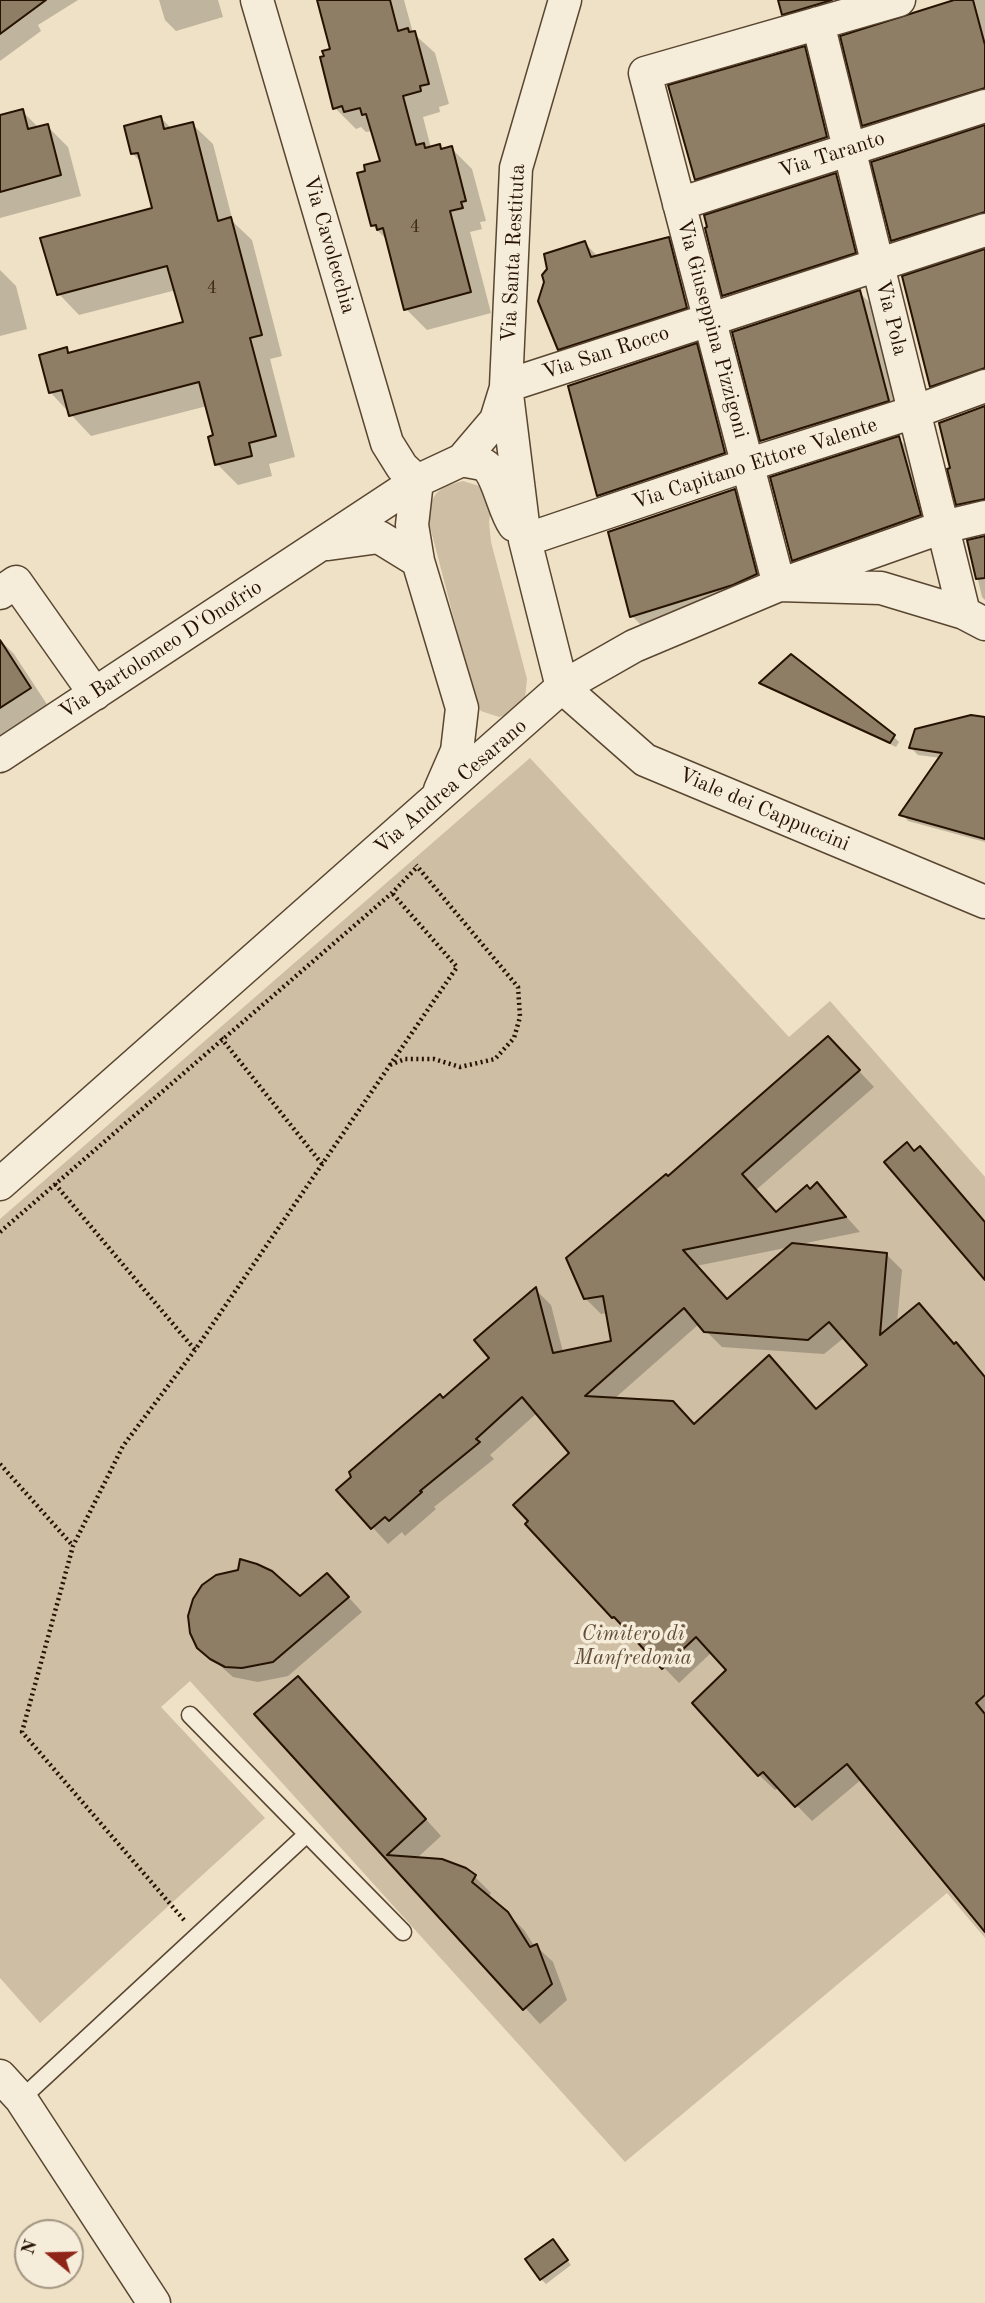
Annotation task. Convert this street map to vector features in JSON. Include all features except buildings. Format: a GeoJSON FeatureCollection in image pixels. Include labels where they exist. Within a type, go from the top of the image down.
{"type":"FeatureCollection","features":[{"type":"Feature","properties":{"kind":"street","name":"Via Cavolecchia"},"geometry":{"type":"LineString","coordinates":[[257,0],[387,443],[402,467],[417,481]]}},
{"type":"Feature","properties":{"kind":"street","name":"Via Santa Restituta"},"geometry":{"type":"LineString","coordinates":[[506,386],[516,168],[565,0]]}},
{"type":"Feature","properties":{"kind":"street"},"geometry":{"type":"LineString","coordinates":[[818,23],[899,0]]}},
{"type":"Feature","properties":{"kind":"street","name":"Via Giuseppina Pizzigoni"},"geometry":{"type":"LineString","coordinates":[[779,585],[645,74],[818,23]]}},
{"type":"Feature","properties":{"kind":"street","name":"Via Pola"},"geometry":{"type":"LineString","coordinates":[[818,23],[943,527],[975,618]]}},
{"type":"Feature","properties":{"kind":"street","name":"Via Taranto"},"geometry":{"type":"LineString","coordinates":[[679,204],[985,106]]}},
{"type":"Feature","properties":{"kind":"street","name":"Via San Rocco"},"geometry":{"type":"LineString","coordinates":[[506,386],[985,230]]}},
{"type":"Feature","properties":{"kind":"street"},"geometry":{"type":"LineString","coordinates":[[506,386],[496,420],[462,460],[484,465],[492,473],[506,515],[525,540]]}},
{"type":"Feature","properties":{"kind":"street"},"geometry":{"type":"LineString","coordinates":[[506,386],[525,540],[562,687]]}},
{"type":"Feature","properties":{"kind":"street","name":"Via Capitano Ettore Valente"},"geometry":{"type":"LineString","coordinates":[[525,540],[914,412],[985,386]]}},
{"type":"Feature","properties":{"kind":"street","name":"Via Bartolomeo D'Onofrio"},"geometry":{"type":"LineString","coordinates":[[0,756],[417,481],[462,460]]}},
{"type":"Feature","properties":{"kind":"street"},"geometry":{"type":"LineString","coordinates":[[417,481],[412,525],[418,561],[462,708],[457,751],[435,801]]}},
{"type":"Feature","properties":{"kind":"street"},"geometry":{"type":"LineString","coordinates":[[779,585],[943,527],[985,517]]}},
{"type":"Feature","properties":{"kind":"street","name":"Via Bartolomeo D'Onofrio"},"geometry":{"type":"LineString","coordinates":[[323,544],[379,537],[418,561]]}},
{"type":"Feature","properties":{"kind":"street"},"geometry":{"type":"LineString","coordinates":[[0,593],[16,582],[95,694]]}},
{"type":"Feature","properties":{"kind":"street","name":"Via Andrea Cesarano"},"geometry":{"type":"LineString","coordinates":[[0,1184],[562,687],[634,646],[779,585],[881,588],[975,618]]}},
{"type":"Feature","properties":{"kind":"street","name":"Viale dei Cappuccini"},"geometry":{"type":"LineString","coordinates":[[562,687],[645,760],[985,902]]}},
{"type":"Feature","properties":{"kind":"street"},"geometry":{"type":"LineString","coordinates":[[462,708],[505,739]]}},
{"type":"Feature","properties":{"kind":"street"},"geometry":{"type":"LineString","coordinates":[[0,2076],[10,2108],[154,2303]]}},
{"type":"Feature","properties":{"kind":"lane"},"geometry":{"type":"LineString","coordinates":[[190,1715],[402,1932]]}},
{"type":"Feature","properties":{"kind":"lane"},"geometry":{"type":"LineString","coordinates":[[10,2108],[307,1834]]}},
{"type":"Feature","properties":{"kind":"path"},"geometry":{"type":"LineString","coordinates":[[389,1065],[405,1059],[434,1059],[460,1068],[495,1059],[514,1038],[520,1017],[518,987],[392,838]]}},
{"type":"Feature","properties":{"kind":"path"},"geometry":{"type":"LineString","coordinates":[[0,1232],[392,893],[416,867]]}},
{"type":"Feature","properties":{"kind":"path"},"geometry":{"type":"LineString","coordinates":[[197,1936],[22,1732],[73,1546],[123,1446],[195,1350],[457,967],[392,893]]}},
{"type":"Feature","properties":{"kind":"path"},"geometry":{"type":"LineString","coordinates":[[222,1038],[322,1164]]}},
{"type":"Feature","properties":{"kind":"path"},"geometry":{"type":"LineString","coordinates":[[55,1184],[195,1350]]}},
{"type":"Feature","properties":{"kind":"path"},"geometry":{"type":"LineString","coordinates":[[0,1464],[73,1546]]}},
{"type":"Feature","properties":{"kind":"green space"},"geometry":{"type":"Polygon","coordinates":[[[463,481],[479,486],[492,504],[489,522],[491,542],[527,679],[525,698],[515,712],[499,717],[481,711],[475,700],[428,519],[437,492],[463,481]]]}},
{"type":"Feature","properties":{"kind":"green space","name":"Cimitero di Manfredonia"},"geometry":{"type":"Polygon","coordinates":[[[530,758],[789,1037],[830,1001],[985,1177],[985,1938],[947,1893],[625,2162],[190,1681],[161,1707],[265,1818],[40,2023],[0,1978],[0,1219],[530,758]]]}}]}
